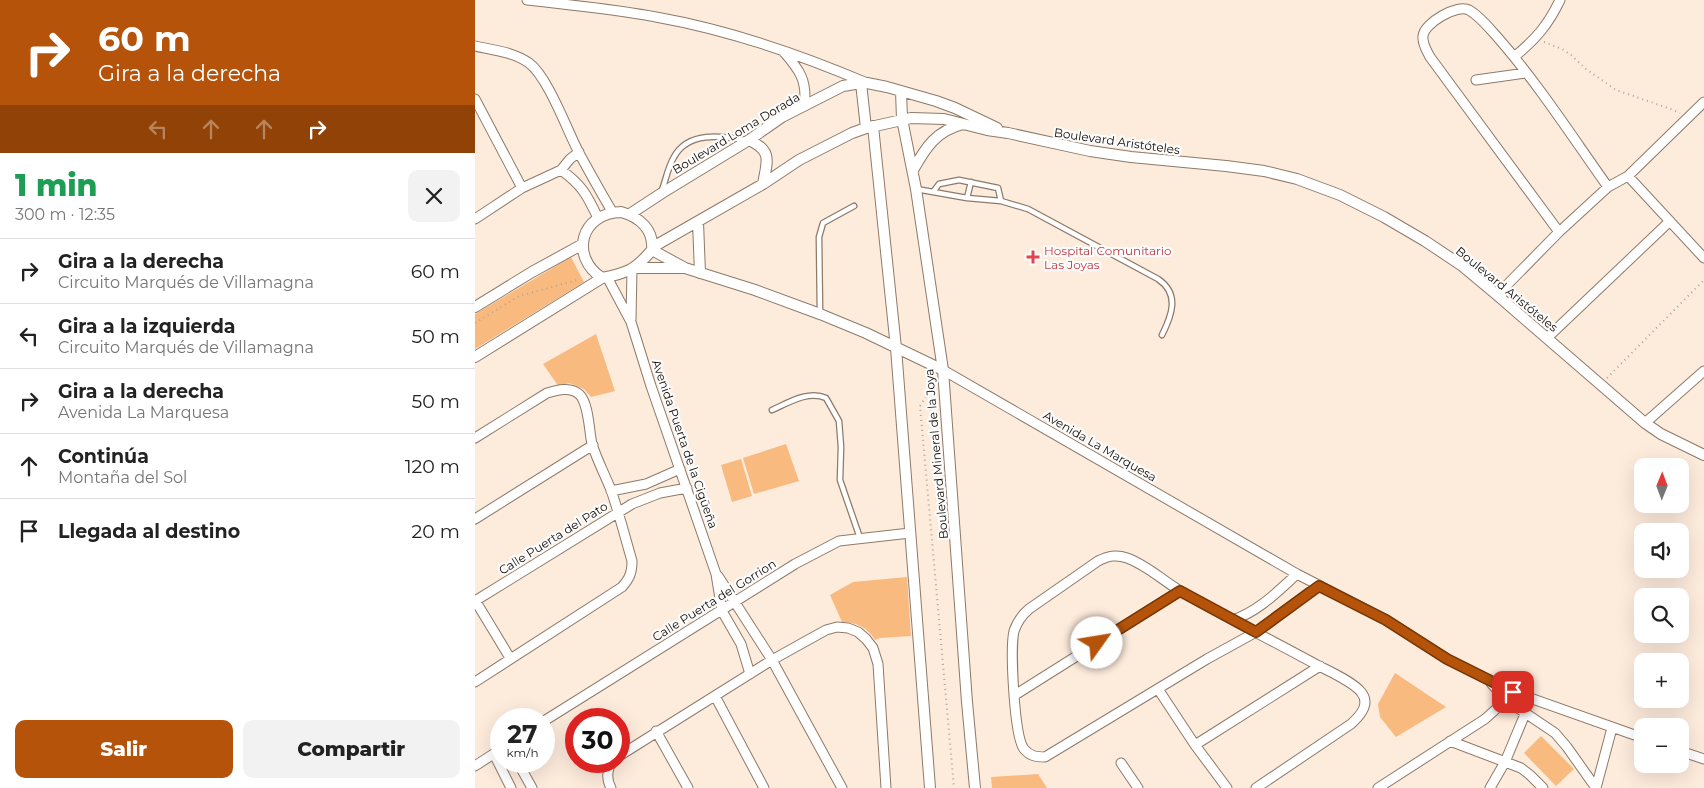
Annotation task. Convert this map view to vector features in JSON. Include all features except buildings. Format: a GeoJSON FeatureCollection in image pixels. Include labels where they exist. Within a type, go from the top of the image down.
{"type":"FeatureCollection","features":[{"type":"Feature","properties":{"kind":"street"},"geometry":{"type":"LineString","coordinates":[[527,0],[655,16],[754,40],[864,83],[897,348],[930,788]]}},
{"type":"Feature","properties":{"kind":"street"},"geometry":{"type":"LineString","coordinates":[[1514,57],[1535,40],[1554,13],[1560,0]]}},
{"type":"Feature","properties":{"kind":"street"},"geometry":{"type":"LineString","coordinates":[[1559,232],[1431,57],[1424,45],[1423,37],[1424,30],[1429,25],[1448,13],[1463,9],[1468,10],[1483,22],[1514,57],[1609,187]]}},
{"type":"Feature","properties":{"kind":"street"},"geometry":{"type":"LineString","coordinates":[[475,46],[518,57],[530,63],[541,75],[579,152],[613,212]]}},
{"type":"Feature","properties":{"kind":"street"},"geometry":{"type":"LineString","coordinates":[[783,51],[801,74],[806,94],[804,106]]}},
{"type":"Feature","properties":{"kind":"street"},"geometry":{"type":"LineString","coordinates":[[1476,80],[1526,73]]}},
{"type":"Feature","properties":{"kind":"street","name":"Boulevard Loma Dorada"},"geometry":{"type":"LineString","coordinates":[[630,214],[749,140],[782,117],[843,86],[864,83],[901,91]]}},
{"type":"Feature","properties":{"kind":"street"},"geometry":{"type":"LineString","coordinates":[[475,357],[605,278],[634,268],[653,249],[763,184],[799,160],[852,133],[869,127],[903,120],[901,91]]}},
{"type":"Feature","properties":{"kind":"street","name":"Boulevard Aristóteles"},"geometry":{"type":"LineString","coordinates":[[901,91],[955,108],[1008,133]]}},
{"type":"Feature","properties":{"kind":"street"},"geometry":{"type":"LineString","coordinates":[[475,99],[522,188]]}},
{"type":"Feature","properties":{"kind":"street"},"geometry":{"type":"LineString","coordinates":[[1497,295],[1559,232],[1609,187],[1628,176],[1704,102]]}},
{"type":"Feature","properties":{"kind":"street","name":"Boulevard Aristóteles"},"geometry":{"type":"LineString","coordinates":[[903,120],[929,117],[944,119],[1090,152],[1264,171],[1297,179],[1340,195],[1384,217],[1461,265],[1645,423],[1661,434],[1704,455]]}},
{"type":"Feature","properties":{"kind":"street","name":"Boulevard Mineral de la Joya"},"geometry":{"type":"LineString","coordinates":[[903,120],[913,170],[943,370],[975,788]]}},
{"type":"Feature","properties":{"kind":"street"},"geometry":{"type":"LineString","coordinates":[[913,170],[932,141],[951,127],[963,124]]}},
{"type":"Feature","properties":{"kind":"street"},"geometry":{"type":"LineString","coordinates":[[749,140],[759,145],[766,152],[767,158],[763,184]]}},
{"type":"Feature","properties":{"kind":"street"},"geometry":{"type":"LineString","coordinates":[[475,220],[522,188],[561,170],[579,152]]}},
{"type":"Feature","properties":{"kind":"street"},"geometry":{"type":"LineString","coordinates":[[561,170],[576,181],[584,190],[598,218]]}},
{"type":"Feature","properties":{"kind":"street"},"geometry":{"type":"LineString","coordinates":[[1628,176],[1704,258]]}},
{"type":"Feature","properties":{"kind":"street"},"geometry":{"type":"LineString","coordinates":[[605,278],[593,272],[583,255],[585,234],[598,218],[613,212],[630,214],[639,219],[647,227],[653,249]]}},
{"type":"Feature","properties":{"kind":"street"},"geometry":{"type":"LineString","coordinates":[[1547,338],[1669,221]]}},
{"type":"Feature","properties":{"kind":"street"},"geometry":{"type":"LineString","coordinates":[[698,222],[700,274]]}},
{"type":"Feature","properties":{"kind":"street"},"geometry":{"type":"LineString","coordinates":[[475,307],[532,272],[583,244]]}},
{"type":"Feature","properties":{"kind":"street","name":"Avenida La Marquesa"},"geometry":{"type":"LineString","coordinates":[[653,249],[685,268],[700,274],[719,278],[820,314],[866,333],[943,370],[1297,574],[1386,620],[1447,659],[1513,692],[1634,735]]}},
{"type":"Feature","properties":{"kind":"street","name":"Avenida La Marquesa"},"geometry":{"type":"LineString","coordinates":[[634,268],[685,268]]}},
{"type":"Feature","properties":{"kind":"street","name":"Avenida Puerta de la Cigüeña"},"geometry":{"type":"LineString","coordinates":[[631,322],[634,268]]}},
{"type":"Feature","properties":{"kind":"street","name":"Avenida Puerta de la Cigüeña"},"geometry":{"type":"LineString","coordinates":[[605,278],[631,322],[651,386],[716,574],[722,611]]}},
{"type":"Feature","properties":{"kind":"street"},"geometry":{"type":"LineString","coordinates":[[1645,423],[1704,371]]}},
{"type":"Feature","properties":{"kind":"street"},"geometry":{"type":"LineString","coordinates":[[475,438],[547,393],[567,390],[580,395],[584,402],[593,445],[611,491],[632,561],[632,572],[628,580],[615,591],[475,682]]}},
{"type":"Feature","properties":{"kind":"street"},"geometry":{"type":"LineString","coordinates":[[475,519],[593,445]]}},
{"type":"Feature","properties":{"kind":"street"},"geometry":{"type":"LineString","coordinates":[[611,491],[645,484],[680,469]]}},
{"type":"Feature","properties":{"kind":"street","name":"Calle Puerta del Pato"},"geometry":{"type":"LineString","coordinates":[[475,601],[618,512],[645,498],[687,488]]}},
{"type":"Feature","properties":{"kind":"street","name":"Calle Puerta del Gorrion"},"geometry":{"type":"LineString","coordinates":[[555,714],[820,550],[839,541],[910,533]]}},
{"type":"Feature","properties":{"kind":"street"},"geometry":{"type":"LineString","coordinates":[[1256,788],[1360,716],[1365,700],[1362,692],[1355,686],[1319,666],[1256,632],[1233,620],[1180,591],[1139,563],[1126,557],[1108,556],[1098,561],[1029,609],[1017,622],[1013,643],[1016,721],[1019,738],[1029,754],[1035,757],[1045,757],[1207,659],[1256,632],[1319,586]]}},
{"type":"Feature","properties":{"kind":"street","name":"Avenida Puerta de la Cigüeña"},"geometry":{"type":"LineString","coordinates":[[716,574],[772,660],[842,788]]}},
{"type":"Feature","properties":{"kind":"street"},"geometry":{"type":"LineString","coordinates":[[1233,620],[1263,604],[1297,574]]}},
{"type":"Feature","properties":{"kind":"street"},"geometry":{"type":"LineString","coordinates":[[1015,695],[1180,591]]}},
{"type":"Feature","properties":{"kind":"street"},"geometry":{"type":"LineString","coordinates":[[475,601],[510,658]]}},
{"type":"Feature","properties":{"kind":"street"},"geometry":{"type":"LineString","coordinates":[[722,611],[741,644],[750,674]]}},
{"type":"Feature","properties":{"kind":"street"},"geometry":{"type":"LineString","coordinates":[[630,749],[772,660],[826,630],[837,627],[847,628],[858,632],[866,639],[873,648],[878,664],[886,788]]}},
{"type":"Feature","properties":{"kind":"street"},"geometry":{"type":"LineString","coordinates":[[1195,744],[1319,666]]}},
{"type":"Feature","properties":{"kind":"street"},"geometry":{"type":"LineString","coordinates":[[1487,679],[1507,700],[1555,733],[1596,788]]}},
{"type":"Feature","properties":{"kind":"street"},"geometry":{"type":"LineString","coordinates":[[1158,689],[1227,788]]}},
{"type":"Feature","properties":{"kind":"street"},"geometry":{"type":"LineString","coordinates":[[715,696],[764,788]]}},
{"type":"Feature","properties":{"kind":"street"},"geometry":{"type":"LineString","coordinates":[[1379,788],[1485,718],[1507,700]]}},
{"type":"Feature","properties":{"kind":"street"},"geometry":{"type":"LineString","coordinates":[[1489,788],[1505,762],[1525,714]]}},
{"type":"Feature","properties":{"kind":"street"},"geometry":{"type":"LineString","coordinates":[[1596,788],[1612,728]]}},
{"type":"Feature","properties":{"kind":"street"},"geometry":{"type":"LineString","coordinates":[[656,731],[688,788]]}},
{"type":"Feature","properties":{"kind":"street"},"geometry":{"type":"LineString","coordinates":[[1450,741],[1521,768],[1543,788]]}},
{"type":"Feature","properties":{"kind":"street"},"geometry":{"type":"LineString","coordinates":[[1689,754],[1704,759]]}},
{"type":"Feature","properties":{"kind":"street"},"geometry":{"type":"LineString","coordinates":[[475,766],[490,756]]}},
{"type":"Feature","properties":{"kind":"street"},"geometry":{"type":"LineString","coordinates":[[1121,763],[1136,787]]}},
{"type":"Feature","properties":{"kind":"street"},"geometry":{"type":"LineString","coordinates":[[506,773],[511,788]]}},
{"type":"Feature","properties":{"kind":"street"},"geometry":{"type":"LineString","coordinates":[[524,773],[532,788]]}},
{"type":"Feature","properties":{"kind":"street"},"geometry":{"type":"LineString","coordinates":[[607,773],[611,788]]}},
{"type":"Feature","properties":{"kind":"lane"},"geometry":{"type":"LineString","coordinates":[[662,193],[674,156],[683,146],[706,136],[724,136],[749,140]]}},
{"type":"Feature","properties":{"kind":"lane"},"geometry":{"type":"LineString","coordinates":[[933,192],[939,184],[959,180],[998,188],[1001,201]]}},
{"type":"Feature","properties":{"kind":"lane"},"geometry":{"type":"LineString","coordinates":[[967,198],[971,182]]}},
{"type":"Feature","properties":{"kind":"lane"},"geometry":{"type":"LineString","coordinates":[[916,189],[967,198],[1001,201],[1028,209],[1164,283],[1172,296],[1170,320],[1162,336]]}},
{"type":"Feature","properties":{"kind":"lane"},"geometry":{"type":"LineString","coordinates":[[820,314],[820,229],[823,223],[854,206]]}},
{"type":"Feature","properties":{"kind":"lane"},"geometry":{"type":"LineString","coordinates":[[771,410],[804,396],[814,395],[826,398],[839,420],[841,446],[840,480],[860,538]]}},
{"type":"Feature","properties":{"kind":"path"},"geometry":{"type":"LineString","coordinates":[[1535,40],[1551,43],[1562,49],[1586,70],[1616,90],[1668,108],[1689,118]]}},
{"type":"Feature","properties":{"kind":"path"},"geometry":{"type":"LineString","coordinates":[[475,323],[519,296],[583,278],[591,286]]}},
{"type":"Feature","properties":{"kind":"path"},"geometry":{"type":"LineString","coordinates":[[1601,384],[1704,280]]}},
{"type":"Feature","properties":{"kind":"path"},"geometry":{"type":"LineString","coordinates":[[943,370],[920,406],[954,788]]}},
{"type":"Feature","properties":{"kind":"shaded area"},"geometry":{"type":"Polygon","coordinates":[[[571,257],[584,282],[475,349],[475,314],[571,257]]]}},
{"type":"Feature","properties":{"kind":"shaded area"},"geometry":{"type":"Polygon","coordinates":[[[596,334],[615,391],[591,397],[584,389],[569,383],[559,387],[543,364],[596,334]]]}},
{"type":"Feature","properties":{"kind":"shaded area"},"geometry":{"type":"Polygon","coordinates":[[[786,444],[799,481],[754,494],[743,458],[786,444]]]}},
{"type":"Feature","properties":{"kind":"shaded area"},"geometry":{"type":"Polygon","coordinates":[[[741,459],[752,496],[732,502],[721,465],[741,459]]]}},
{"type":"Feature","properties":{"kind":"shaded area"},"geometry":{"type":"Polygon","coordinates":[[[907,577],[911,636],[875,640],[861,626],[842,622],[830,595],[853,582],[907,577]]]}},
{"type":"Feature","properties":{"kind":"shaded area"},"geometry":{"type":"Polygon","coordinates":[[[1395,673],[1446,707],[1396,737],[1380,717],[1378,704],[1395,673]]]}},
{"type":"Feature","properties":{"kind":"shaded area"},"geometry":{"type":"Polygon","coordinates":[[[1541,736],[1574,769],[1556,786],[1524,753],[1541,736]]]}},
{"type":"Feature","properties":{"kind":"shaded area"},"geometry":{"type":"Polygon","coordinates":[[[1038,774],[1047,788],[992,788],[991,777],[1038,774]]]}},
{"type":"Feature","properties":{"kind":"place","name":"Hospital Comunitario Las Joyas"},"geometry":{"type":"Point","coordinates":[1033,257]}},
{"type":"Feature","properties":{"kind":"route"},"geometry":{"type":"LineString","coordinates":[[1097,643],[1180,591],[1256,632],[1319,586],[1386,620],[1447,659],[1513,692]]}}]}
